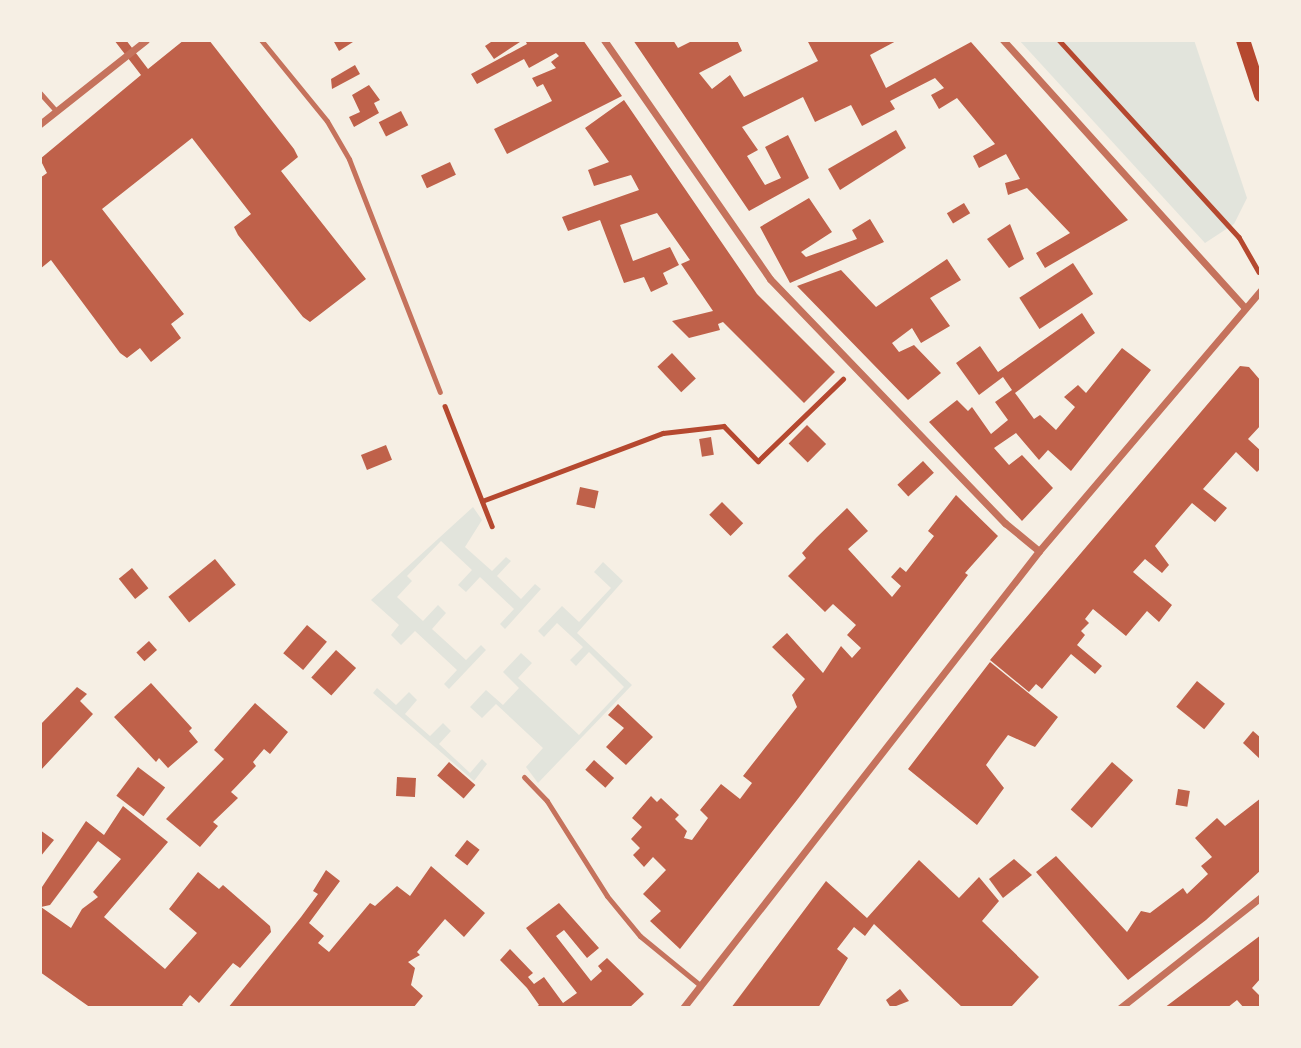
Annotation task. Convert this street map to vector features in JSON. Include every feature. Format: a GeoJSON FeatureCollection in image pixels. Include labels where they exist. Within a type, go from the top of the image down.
{"type":"FeatureCollection","features":[{"type":"Feature","properties":{"kind":"main road"},"geometry":{"type":"LineString","coordinates":[[1244,40],[1261,95]]}},
{"type":"Feature","properties":{"kind":"street"},"geometry":{"type":"LineString","coordinates":[[40,124],[146,40]]}},
{"type":"Feature","properties":{"kind":"street"},"geometry":{"type":"LineString","coordinates":[[604,40],[770,279],[1005,523],[1039,551]]}},
{"type":"Feature","properties":{"kind":"street"},"geometry":{"type":"LineString","coordinates":[[1003,40],[1245,309]]}},
{"type":"Feature","properties":{"kind":"street"},"geometry":{"type":"LineString","coordinates":[[683,1008],[1039,551],[1261,290]]}},
{"type":"Feature","properties":{"kind":"street"},"geometry":{"type":"LineString","coordinates":[[1119,1008],[1261,897]]}},
{"type":"Feature","properties":{"kind":"lane"},"geometry":{"type":"LineString","coordinates":[[261,40],[327,121],[349,159],[440,393]]}},
{"type":"Feature","properties":{"kind":"lane"},"geometry":{"type":"LineString","coordinates":[[40,93],[56,111]]}},
{"type":"Feature","properties":{"kind":"lane"},"geometry":{"type":"LineString","coordinates":[[524,777],[547,801],[607,896],[640,936],[701,987]]}},
{"type":"Feature","properties":{"kind":"path"},"geometry":{"type":"LineString","coordinates":[[1059,40],[1239,237],[1261,275]]}},
{"type":"Feature","properties":{"kind":"path"},"geometry":{"type":"LineString","coordinates":[[482,501],[663,433],[724,426],[758,461],[854,369]]}},
{"type":"Feature","properties":{"kind":"path"},"geometry":{"type":"LineString","coordinates":[[440,393],[492,526]]}},
{"type":"Feature","properties":{"kind":"shaded area"},"geometry":{"type":"Polygon","coordinates":[[[1019,40],[1194,40],[1247,198],[1234,224],[1205,243],[1019,40]]]}},
{"type":"Feature","properties":{"kind":"shaded area"},"geometry":{"type":"Polygon","coordinates":[[[473,507],[482,520],[465,547],[492,571],[506,557],[511,561],[497,576],[521,599],[535,584],[541,589],[505,629],[500,624],[514,609],[480,577],[466,592],[458,585],[472,570],[441,541],[407,576],[412,581],[397,597],[423,621],[438,605],[446,613],[432,629],[466,660],[481,645],[486,650],[449,689],[444,684],[457,670],[415,631],[401,645],[391,635],[399,625],[371,600],[473,507]]]}},
{"type":"Feature","properties":{"kind":"shaded area"},"geometry":{"type":"Polygon","coordinates":[[[603,562],[623,581],[577,633],[632,685],[538,783],[526,767],[543,748],[496,704],[482,718],[470,707],[486,690],[503,705],[519,688],[503,672],[521,653],[532,663],[518,678],[579,735],[624,687],[589,652],[576,666],[570,660],[583,647],[557,623],[544,637],[538,631],[562,606],[579,622],[611,588],[594,572],[603,562]]]}},
{"type":"Feature","properties":{"kind":"shaded area"},"geometry":{"type":"Polygon","coordinates":[[[377,688],[396,705],[409,692],[417,700],[405,714],[430,736],[443,723],[451,731],[439,744],[470,773],[482,759],[487,764],[474,781],[373,693],[377,688]]]}},
{"type":"Feature","properties":{"kind":"building"},"geometry":{"type":"Polygon","coordinates":[[[114,40],[126,40],[148,69],[184,40],[209,40],[294,149],[298,157],[281,171],[366,279],[310,322],[303,317],[238,235],[234,227],[251,214],[192,138],[102,209],[184,314],[171,324],[181,338],[151,362],[140,348],[127,358],[120,353],[51,260],[40,269],[40,178],[47,173],[40,159],[141,75],[114,40]]]}},
{"type":"Feature","properties":{"kind":"building"},"geometry":{"type":"Polygon","coordinates":[[[333,40],[356,40],[339,51],[333,40]]]}},
{"type":"Feature","properties":{"kind":"building"},"geometry":{"type":"Polygon","coordinates":[[[494,40],[523,40],[494,59],[485,46],[494,40]]]}},
{"type":"Feature","properties":{"kind":"building"},"geometry":{"type":"Polygon","coordinates":[[[525,40],[583,40],[622,96],[507,154],[494,129],[552,101],[543,84],[537,87],[532,78],[556,68],[551,62],[559,56],[556,53],[529,68],[524,59],[477,84],[471,74],[527,44],[525,40]]]}},
{"type":"Feature","properties":{"kind":"building"},"geometry":{"type":"Polygon","coordinates":[[[633,40],[673,40],[678,48],[694,40],[737,40],[742,51],[699,73],[712,89],[730,75],[744,97],[818,61],[807,40],[898,40],[870,55],[886,88],[971,42],[1128,220],[1045,268],[1036,253],[1070,233],[1027,188],[1008,195],[1005,183],[1020,179],[1006,154],[979,168],[973,156],[995,144],[957,98],[939,109],[931,95],[944,88],[935,78],[890,101],[895,109],[862,126],[851,105],[815,122],[803,97],[742,127],[758,150],[747,156],[765,185],[781,178],[765,147],[788,135],[809,178],[749,211],[633,40]]]}},
{"type":"Feature","properties":{"kind":"building"},"geometry":{"type":"Polygon","coordinates":[[[355,65],[360,74],[332,89],[331,79],[355,65]]]}},
{"type":"Feature","properties":{"kind":"building"},"geometry":{"type":"Polygon","coordinates":[[[369,85],[380,100],[374,103],[379,113],[354,127],[349,117],[360,112],[352,95],[369,85]]]}},
{"type":"Feature","properties":{"kind":"building"},"geometry":{"type":"Polygon","coordinates":[[[624,100],[757,294],[835,372],[804,403],[723,322],[718,324],[720,330],[689,338],[672,321],[713,311],[681,264],[690,260],[657,213],[620,225],[633,261],[670,247],[679,265],[663,273],[668,284],[651,292],[644,277],[624,283],[600,220],[568,231],[562,217],[639,190],[631,175],[594,186],[588,170],[609,162],[585,128],[624,100]]]}},
{"type":"Feature","properties":{"kind":"building"},"geometry":{"type":"Polygon","coordinates":[[[401,111],[408,125],[386,137],[379,122],[401,111]]]}},
{"type":"Feature","properties":{"kind":"building"},"geometry":{"type":"Polygon","coordinates":[[[896,130],[906,148],[840,190],[828,169],[896,130]]]}},
{"type":"Feature","properties":{"kind":"building"},"geometry":{"type":"Polygon","coordinates":[[[450,162],[456,175],[427,188],[421,176],[450,162]]]}},
{"type":"Feature","properties":{"kind":"building"},"geometry":{"type":"Polygon","coordinates":[[[809,198],[832,232],[801,252],[806,257],[857,239],[852,230],[870,219],[884,242],[790,283],[760,227],[809,198]]]}},
{"type":"Feature","properties":{"kind":"building"},"geometry":{"type":"Polygon","coordinates":[[[964,203],[970,213],[953,224],[947,213],[964,203]]]}},
{"type":"Feature","properties":{"kind":"building"},"geometry":{"type":"Polygon","coordinates":[[[1010,224],[1024,259],[1009,268],[987,239],[1010,224]]]}},
{"type":"Feature","properties":{"kind":"building"},"geometry":{"type":"Polygon","coordinates":[[[947,259],[961,280],[930,298],[950,326],[921,343],[912,328],[892,343],[899,352],[914,345],[941,373],[908,400],[797,286],[841,270],[876,307],[947,259]]]}},
{"type":"Feature","properties":{"kind":"building"},"geometry":{"type":"Polygon","coordinates":[[[1073,263],[1093,294],[1039,329],[1019,298],[1073,263]]]}},
{"type":"Feature","properties":{"kind":"building"},"geometry":{"type":"Polygon","coordinates":[[[1082,313],[1095,333],[1015,393],[1034,419],[1040,415],[1056,430],[1075,407],[1064,397],[1078,385],[1086,393],[1122,348],[1151,370],[1071,471],[1048,450],[1039,460],[1016,433],[994,448],[1009,465],[1022,455],[1053,488],[1022,521],[929,422],[957,400],[968,411],[972,407],[991,434],[1008,420],[995,402],[1012,390],[1003,377],[979,395],[956,363],[980,346],[998,372],[1082,313]]]}},
{"type":"Feature","properties":{"kind":"building"},"geometry":{"type":"Polygon","coordinates":[[[672,353],[696,379],[681,392],[657,367],[672,353]]]}},
{"type":"Feature","properties":{"kind":"building"},"geometry":{"type":"Polygon","coordinates":[[[1240,366],[1249,367],[1261,381],[1261,425],[1248,439],[1261,451],[1261,468],[1257,472],[1236,452],[1203,489],[1227,508],[1215,522],[1192,503],[1155,546],[1169,565],[1162,573],[1145,559],[1133,572],[1172,605],[1159,622],[1147,611],[1126,636],[1093,609],[1085,619],[1089,623],[1081,631],[1085,635],[1077,645],[1102,666],[1095,674],[1071,654],[1042,689],[1036,684],[1029,692],[990,660],[1240,366]]]}},
{"type":"Feature","properties":{"kind":"building"},"geometry":{"type":"Polygon","coordinates":[[[807,425],[826,444],[808,462],[789,443],[807,425]]]}},
{"type":"Feature","properties":{"kind":"building"},"geometry":{"type":"Polygon","coordinates":[[[711,437],[714,455],[702,457],[699,439],[711,437]]]}},
{"type":"Feature","properties":{"kind":"building"},"geometry":{"type":"Polygon","coordinates":[[[386,445],[392,460],[367,470],[361,455],[386,445]]]}},
{"type":"Feature","properties":{"kind":"building"},"geometry":{"type":"Polygon","coordinates":[[[923,461],[934,473],[908,497],[897,485],[923,461]]]}},
{"type":"Feature","properties":{"kind":"building"},"geometry":{"type":"Polygon","coordinates":[[[580,487],[599,491],[595,509],[576,505],[580,487]]]}},
{"type":"Feature","properties":{"kind":"building"},"geometry":{"type":"Polygon","coordinates":[[[956,495],[998,536],[965,573],[968,575],[680,949],[650,921],[661,911],[643,894],[666,870],[653,857],[644,867],[633,855],[640,848],[631,839],[642,827],[632,818],[651,796],[657,802],[661,798],[679,815],[675,819],[687,831],[684,838],[692,840],[708,818],[700,810],[721,784],[740,799],[752,783],[743,776],[797,707],[792,695],[805,679],[772,647],[787,633],[823,673],[841,646],[852,658],[861,648],[847,635],[856,625],[833,604],[825,612],[788,576],[806,558],[802,553],[817,537],[847,508],[868,531],[848,549],[892,597],[901,586],[891,577],[900,567],[906,572],[934,536],[928,531],[956,495]]]}},
{"type":"Feature","properties":{"kind":"building"},"geometry":{"type":"Polygon","coordinates":[[[722,502],[743,523],[730,536],[709,515],[722,502]]]}},
{"type":"Feature","properties":{"kind":"building"},"geometry":{"type":"Polygon","coordinates":[[[215,559],[236,585],[189,622],[168,597],[215,559]]]}},
{"type":"Feature","properties":{"kind":"building"},"geometry":{"type":"Polygon","coordinates":[[[132,568],[148,588],[135,599],[119,579],[132,568]]]}},
{"type":"Feature","properties":{"kind":"building"},"geometry":{"type":"Polygon","coordinates":[[[307,625],[327,642],[303,670],[283,653],[307,625]]]}},
{"type":"Feature","properties":{"kind":"building"},"geometry":{"type":"Polygon","coordinates":[[[149,641],[157,650],[144,661],[136,652],[149,641]]]}},
{"type":"Feature","properties":{"kind":"building"},"geometry":{"type":"Polygon","coordinates":[[[336,650],[356,668],[331,696],[311,677],[336,650]]]}},
{"type":"Feature","properties":{"kind":"building"},"geometry":{"type":"Polygon","coordinates":[[[990,662],[1058,717],[1035,747],[1008,735],[996,751],[986,765],[1004,788],[977,825],[908,769],[990,662]]]}},
{"type":"Feature","properties":{"kind":"building"},"geometry":{"type":"Polygon","coordinates":[[[1197,681],[1225,704],[1204,729],[1176,707],[1197,681]]]}},
{"type":"Feature","properties":{"kind":"building"},"geometry":{"type":"Polygon","coordinates":[[[151,683],[192,728],[189,731],[198,742],[168,768],[159,758],[156,762],[114,717],[151,683]]]}},
{"type":"Feature","properties":{"kind":"building"},"geometry":{"type":"Polygon","coordinates":[[[77,687],[87,694],[80,701],[93,714],[40,771],[40,725],[77,687]]]}},
{"type":"Feature","properties":{"kind":"building"},"geometry":{"type":"Polygon","coordinates":[[[255,703],[288,732],[270,754],[264,749],[253,762],[256,766],[231,792],[238,798],[213,822],[218,826],[200,847],[166,819],[224,759],[214,750],[255,703]]]}},
{"type":"Feature","properties":{"kind":"building"},"geometry":{"type":"Polygon","coordinates":[[[618,704],[653,737],[626,765],[606,747],[624,728],[608,715],[618,704]]]}},
{"type":"Feature","properties":{"kind":"building"},"geometry":{"type":"Polygon","coordinates":[[[1253,731],[1261,738],[1261,760],[1243,743],[1253,731]]]}},
{"type":"Feature","properties":{"kind":"building"},"geometry":{"type":"Polygon","coordinates":[[[594,760],[614,778],[605,788],[585,770],[594,760]]]}},
{"type":"Feature","properties":{"kind":"building"},"geometry":{"type":"Polygon","coordinates":[[[449,762],[475,785],[464,799],[437,776],[449,762]]]}},
{"type":"Feature","properties":{"kind":"building"},"geometry":{"type":"Polygon","coordinates":[[[1112,762],[1133,780],[1092,828],[1071,810],[1112,762]]]}},
{"type":"Feature","properties":{"kind":"building"},"geometry":{"type":"Polygon","coordinates":[[[138,767],[165,787],[143,816],[116,796],[138,767]]]}},
{"type":"Feature","properties":{"kind":"building"},"geometry":{"type":"Polygon","coordinates":[[[397,777],[416,778],[415,797],[396,796],[397,777]]]}},
{"type":"Feature","properties":{"kind":"building"},"geometry":{"type":"Polygon","coordinates":[[[1178,789],[1190,791],[1187,807],[1175,805],[1178,789]]]}},
{"type":"Feature","properties":{"kind":"building"},"geometry":{"type":"Polygon","coordinates":[[[1261,798],[1261,870],[1206,920],[1128,980],[1036,872],[1056,856],[1127,932],[1141,911],[1150,913],[1183,888],[1187,894],[1208,874],[1201,866],[1212,857],[1195,838],[1217,818],[1225,826],[1261,798]]]}},
{"type":"Feature","properties":{"kind":"building"},"geometry":{"type":"Polygon","coordinates":[[[123,806],[168,842],[104,917],[165,969],[197,933],[169,909],[198,872],[219,889],[223,885],[270,926],[271,932],[240,968],[233,963],[199,1003],[190,995],[182,1005],[186,1008],[91,1008],[40,972],[40,890],[86,821],[104,835],[123,806]],[[98,841],[50,905],[41,907],[71,928],[82,909],[98,897],[93,892],[121,859],[98,841]]]}},
{"type":"Feature","properties":{"kind":"building"},"geometry":{"type":"Polygon","coordinates":[[[40,830],[54,840],[40,857],[40,830]]]}},
{"type":"Feature","properties":{"kind":"building"},"geometry":{"type":"Polygon","coordinates":[[[467,840],[480,850],[467,866],[455,856],[467,840]]]}},
{"type":"Feature","properties":{"kind":"building"},"geometry":{"type":"Polygon","coordinates":[[[1014,859],[1032,875],[1003,898],[989,879],[1014,859]]]}},
{"type":"Feature","properties":{"kind":"building"},"geometry":{"type":"Polygon","coordinates":[[[919,860],[959,898],[979,877],[999,901],[982,921],[1039,977],[1010,1008],[963,1008],[874,924],[865,936],[854,927],[837,949],[848,958],[818,1008],[731,1008],[826,881],[867,918],[919,860]]]}},
{"type":"Feature","properties":{"kind":"building"},"geometry":{"type":"Polygon","coordinates":[[[431,866],[485,913],[464,937],[445,919],[417,952],[420,955],[408,962],[415,968],[411,985],[423,996],[413,1008],[228,1008],[318,894],[313,891],[326,870],[340,881],[309,923],[324,936],[318,943],[329,952],[370,903],[375,906],[397,886],[410,896],[431,866]]]}},
{"type":"Feature","properties":{"kind":"building"},"geometry":{"type":"Polygon","coordinates":[[[559,903],[599,948],[587,958],[564,930],[556,936],[591,981],[602,971],[598,966],[607,958],[644,994],[629,1008],[535,1008],[539,1005],[527,988],[500,960],[510,949],[533,973],[528,977],[534,984],[544,977],[563,1003],[577,993],[526,928],[559,903]]]}},
{"type":"Feature","properties":{"kind":"building"},"geometry":{"type":"Polygon","coordinates":[[[1261,935],[1261,978],[1252,988],[1261,997],[1261,1008],[1244,1008],[1237,1000],[1227,1008],[1164,1008],[1261,935]]]}},
{"type":"Feature","properties":{"kind":"building"},"geometry":{"type":"Polygon","coordinates":[[[900,989],[909,1001],[891,1008],[886,1000],[900,989]]]}}]}
